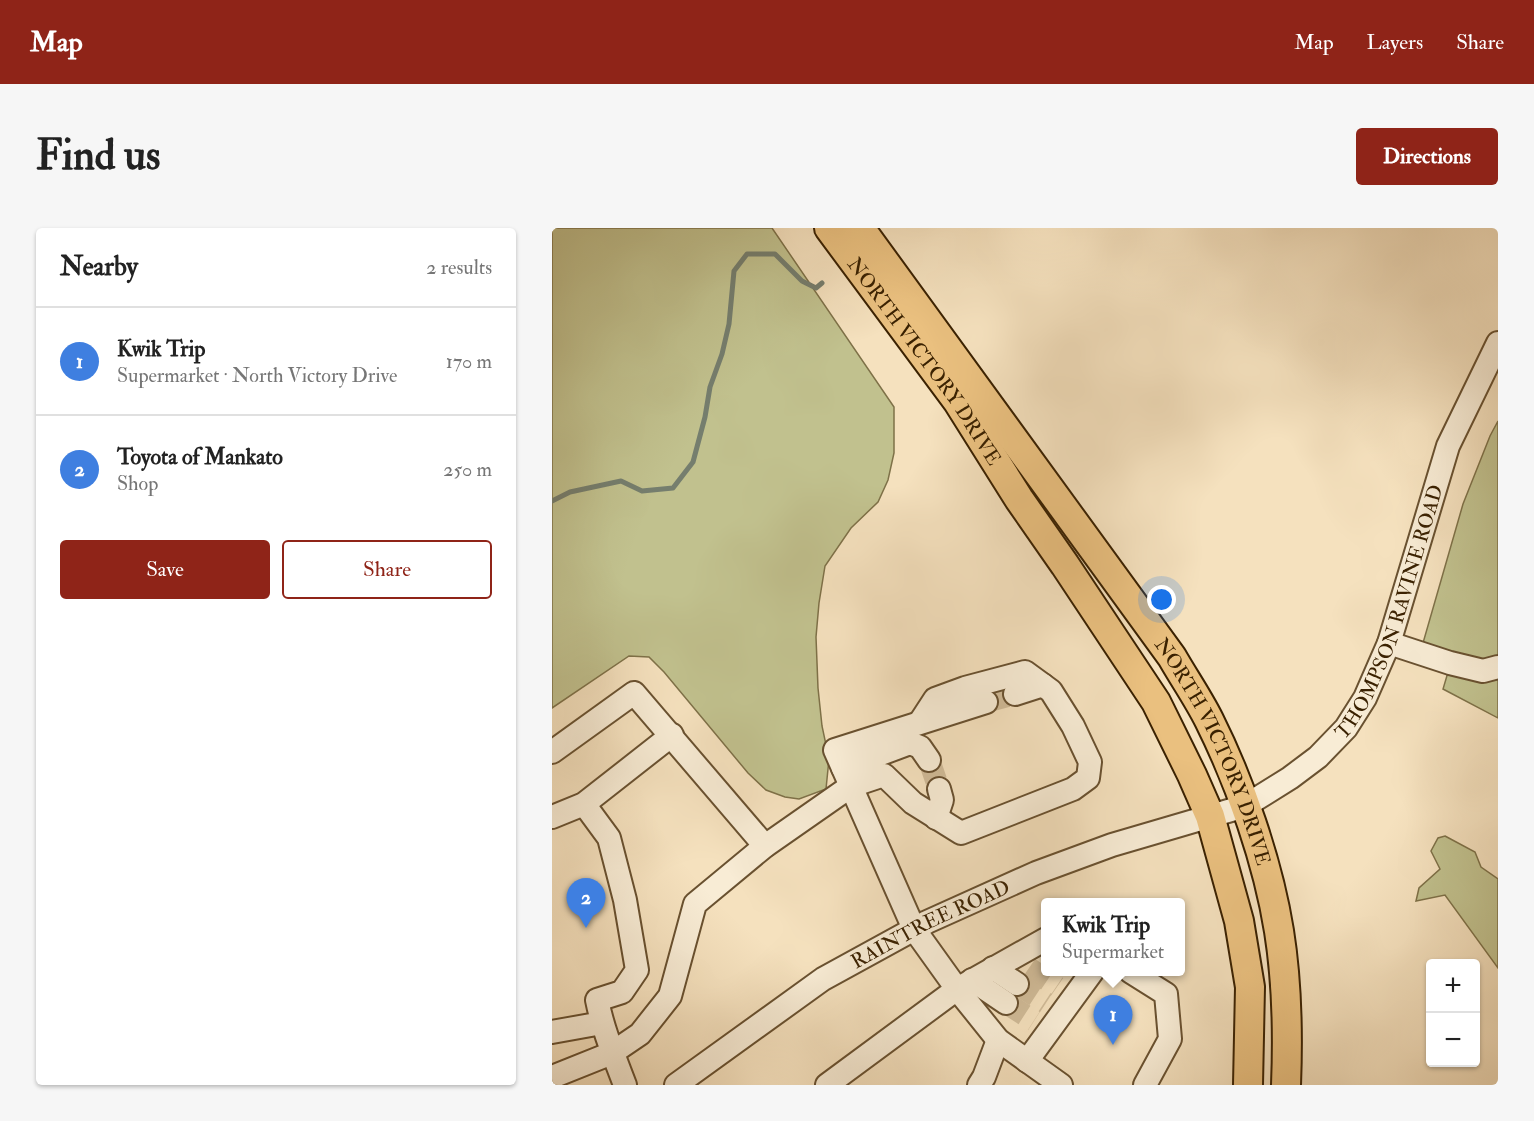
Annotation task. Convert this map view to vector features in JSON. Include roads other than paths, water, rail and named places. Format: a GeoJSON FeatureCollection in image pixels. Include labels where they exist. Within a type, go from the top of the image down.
{"type":"FeatureCollection","features":[{"type":"Feature","properties":{"kind":"main road","name":"NORTH VICTORY DRIVE"},"geometry":{"type":"LineString","coordinates":[[829,228],[967,395],[1172,657],[1208,718],[1230,765],[1245,806],[1262,859],[1279,931],[1287,1041],[1286,1085]]}},
{"type":"Feature","properties":{"kind":"main road","name":"NORTH VICTORY DRIVE"},"geometry":{"type":"LineString","coordinates":[[860,228],[967,395],[1019,499],[1156,702],[1192,775],[1210,816],[1239,921],[1250,987],[1248,1085]]}},
{"type":"Feature","properties":{"kind":"street","name":"THOMPSON RAVINE ROAD"},"geometry":{"type":"LineString","coordinates":[[1210,816],[1245,806],[1290,778],[1318,757],[1337,739],[1365,698],[1389,643],[1448,446],[1498,344]]}},
{"type":"Feature","properties":{"kind":"street"},"geometry":{"type":"LineString","coordinates":[[1389,643],[1483,671],[1498,667]]}},
{"type":"Feature","properties":{"kind":"street"},"geometry":{"type":"LineString","coordinates":[[843,768],[884,775],[913,803],[961,833],[1073,789],[1088,778],[1090,762],[1073,726],[1051,691],[1024,672],[965,688],[935,699],[920,722]]}},
{"type":"Feature","properties":{"kind":"street"},"geometry":{"type":"LineString","coordinates":[[1014,694],[1043,685]]}},
{"type":"Feature","properties":{"kind":"street"},"geometry":{"type":"LineString","coordinates":[[552,752],[634,693],[765,846]]}},
{"type":"Feature","properties":{"kind":"street"},"geometry":{"type":"LineString","coordinates":[[552,1077],[612,1053],[640,1034],[670,996],[695,904],[765,846],[843,768],[920,722],[986,702]]}},
{"type":"Feature","properties":{"kind":"street"},"geometry":{"type":"LineString","coordinates":[[552,817],[584,804],[672,735]]}},
{"type":"Feature","properties":{"kind":"street"},"geometry":{"type":"LineString","coordinates":[[843,768],[910,744],[920,747],[928,760]]}},
{"type":"Feature","properties":{"kind":"street"},"geometry":{"type":"LineString","coordinates":[[843,768],[914,929],[964,985],[998,1040],[1061,1085]]}},
{"type":"Feature","properties":{"kind":"street"},"geometry":{"type":"LineString","coordinates":[[936,819],[942,800],[939,789]]}},
{"type":"Feature","properties":{"kind":"street"},"geometry":{"type":"LineString","coordinates":[[584,804],[609,838],[625,900],[638,970],[622,992],[597,1000],[602,1023],[625,1085]]}},
{"type":"Feature","properties":{"kind":"street","name":"RAINTREE ROAD"},"geometry":{"type":"LineString","coordinates":[[676,1085],[823,979],[914,929],[1036,873],[1112,844],[1210,816]]}},
{"type":"Feature","properties":{"kind":"street"},"geometry":{"type":"LineString","coordinates":[[964,985],[1017,978],[1041,946]]}},
{"type":"Feature","properties":{"kind":"street"},"geometry":{"type":"LineString","coordinates":[[827,1085],[964,985],[993,968],[1017,978]]}},
{"type":"Feature","properties":{"kind":"street"},"geometry":{"type":"LineString","coordinates":[[1027,1061],[1054,1008],[1088,976]]}},
{"type":"Feature","properties":{"kind":"street"},"geometry":{"type":"LineString","coordinates":[[1138,976],[1167,994],[1170,1039],[1145,1085]]}},
{"type":"Feature","properties":{"kind":"street"},"geometry":{"type":"LineString","coordinates":[[552,1032],[602,1023]]}},
{"type":"Feature","properties":{"kind":"street"},"geometry":{"type":"LineString","coordinates":[[986,1082],[998,1040]]}},
{"type":"Feature","properties":{"kind":"waterway"},"geometry":{"type":"LineString","coordinates":[[552,501],[570,492],[621,481],[642,491],[673,488],[693,462],[710,387],[722,354],[729,324],[734,271],[747,254],[775,254],[802,281],[816,288],[822,283]]}},
{"type":"Feature","properties":{"kind":"tunnel"},"geometry":{"type":"LineString","coordinates":[[986,702],[1015,694]]}},
{"type":"Feature","properties":{"kind":"tunnel"},"geometry":{"type":"LineString","coordinates":[[929,760],[939,789]]}},
{"type":"Feature","properties":{"kind":"tunnel"},"geometry":{"type":"LineString","coordinates":[[1029,968],[1057,987]]}},
{"type":"Feature","properties":{"kind":"tunnel"},"geometry":{"type":"LineString","coordinates":[[1017,984],[1046,1003]]}},
{"type":"Feature","properties":{"kind":"tunnel"},"geometry":{"type":"LineString","coordinates":[[1006,1003],[1034,1021]]}},
{"type":"Feature","properties":{"kind":"place","name":"Toyota of Mankato"},"geometry":{"type":"Point","coordinates":[586,928]}},
{"type":"Feature","properties":{"kind":"place","name":"Kwik Trip"},"geometry":{"type":"Point","coordinates":[1113,1045]}}]}
